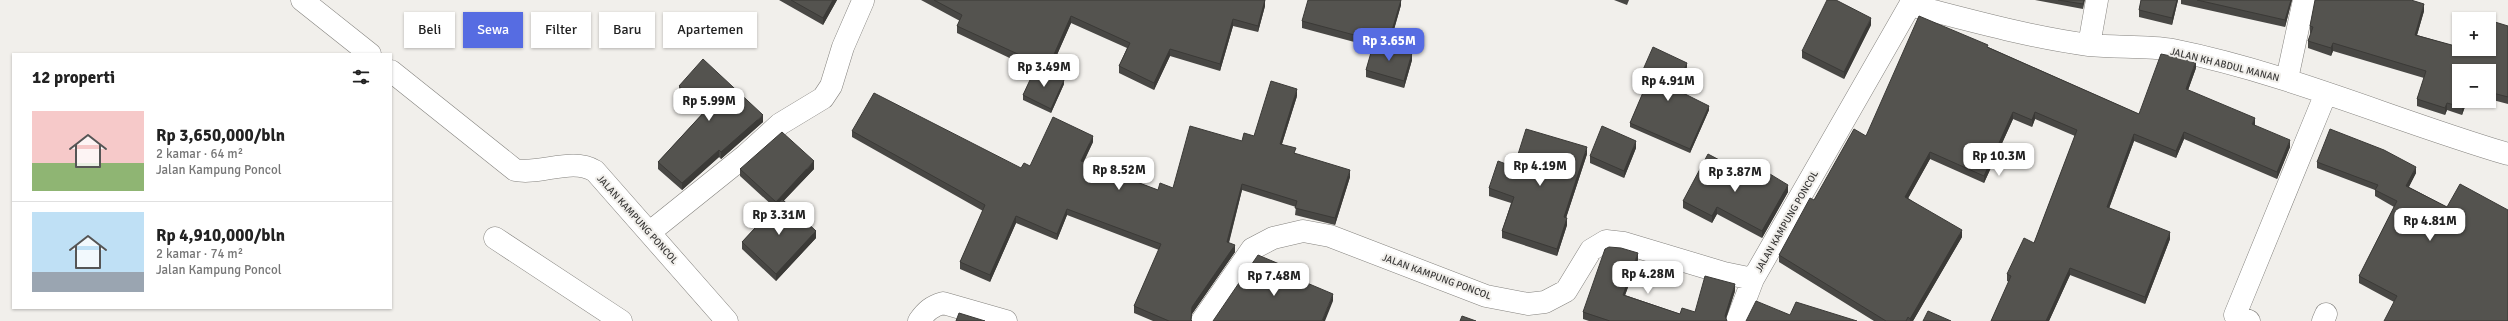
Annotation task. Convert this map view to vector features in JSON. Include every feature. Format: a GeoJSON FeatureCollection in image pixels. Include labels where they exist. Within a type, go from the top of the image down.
{"type":"FeatureCollection","features":[{"type":"Feature","properties":{"kind":"street"},"geometry":{"type":"LineString","coordinates":[[302,0],[369,53]]}},
{"type":"Feature","properties":{"kind":"street"},"geometry":{"type":"LineString","coordinates":[[2089,45],[2097,0]]}},
{"type":"Feature","properties":{"kind":"street"},"geometry":{"type":"LineString","coordinates":[[2287,79],[2304,0]]}},
{"type":"Feature","properties":{"kind":"street"},"geometry":{"type":"LineString","coordinates":[[650,232],[746,155],[780,124],[823,98],[832,86],[843,47],[862,1]]}},
{"type":"Feature","properties":{"kind":"street","name":"JALAN KH ABDUL MANAN"},"geometry":{"type":"LineString","coordinates":[[1910,6],[1980,23],[2089,45],[2172,50],[2287,79],[2508,154]]}},
{"type":"Feature","properties":{"kind":"street","name":"JALAN KAMPUNG PONCOL"},"geometry":{"type":"LineString","coordinates":[[1202,321],[1252,249],[1273,238],[1302,232],[1330,236],[1486,296],[1528,304],[1545,302],[1566,290],[1591,250],[1606,241],[1624,244],[1724,274],[1753,279],[1910,6]]}},
{"type":"Feature","properties":{"kind":"street","name":"JALAN KAMPUNG PONCOL"},"geometry":{"type":"LineString","coordinates":[[392,72],[515,170],[532,171],[579,165],[595,171],[727,321]]}},
{"type":"Feature","properties":{"kind":"street"},"geometry":{"type":"LineString","coordinates":[[2239,319],[2326,93]]}},
{"type":"Feature","properties":{"kind":"street"},"geometry":{"type":"LineString","coordinates":[[495,238],[621,321]]}},
{"type":"Feature","properties":{"kind":"street"},"geometry":{"type":"LineString","coordinates":[[1737,321],[1753,279]]}},
{"type":"Feature","properties":{"kind":"street"},"geometry":{"type":"LineString","coordinates":[[919,321],[925,312],[934,305],[943,303],[1006,321]]}},
{"type":"Feature","properties":{"kind":"building"},"geometry":{"type":"Polygon","coordinates":[[[791,0],[833,0],[823,18],[791,0]]]}},
{"type":"Feature","properties":{"kind":"building"},"geometry":{"type":"Polygon","coordinates":[[[934,0],[1265,0],[1258,26],[1233,19],[1220,64],[1170,49],[1154,83],[1119,66],[1130,43],[1071,16],[1048,68],[957,26],[962,15],[934,0]]]}},
{"type":"Feature","properties":{"kind":"building"},"geometry":{"type":"Polygon","coordinates":[[[1308,0],[1401,0],[1388,44],[1302,21],[1308,0]]]}},
{"type":"Feature","properties":{"kind":"building"},"geometry":{"type":"Polygon","coordinates":[[[1827,0],[1836,0],[1871,18],[1844,72],[1802,51],[1827,0]]]}},
{"type":"Feature","properties":{"kind":"building"},"geometry":{"type":"Polygon","coordinates":[[[2058,0],[2084,0],[2083,4],[2058,0]]]}},
{"type":"Feature","properties":{"kind":"building"},"geometry":{"type":"Polygon","coordinates":[[[2141,0],[2177,0],[2172,18],[2139,10],[2141,0]]]}},
{"type":"Feature","properties":{"kind":"building"},"geometry":{"type":"Polygon","coordinates":[[[2197,0],[2291,0],[2285,20],[2197,0]]]}},
{"type":"Feature","properties":{"kind":"building"},"geometry":{"type":"Polygon","coordinates":[[[2315,0],[2411,0],[2424,4],[2415,35],[2452,45],[2452,56],[2496,56],[2496,22],[2508,26],[2508,97],[2496,94],[2496,64],[2452,64],[2452,104],[2447,103],[2445,108],[2417,99],[2426,71],[2333,43],[2331,48],[2308,41],[2313,27],[2310,26],[2315,0]]]}},
{"type":"Feature","properties":{"kind":"building"},"geometry":{"type":"Polygon","coordinates":[[[1919,16],[1988,45],[1987,47],[2139,114],[2161,54],[2196,61],[2186,89],[2255,118],[2252,124],[2290,140],[2277,172],[2184,132],[2176,151],[2134,134],[2107,207],[2170,232],[2145,297],[2070,268],[2046,321],[1991,321],[2011,276],[2007,274],[2024,238],[2034,243],[2077,130],[2035,112],[2032,120],[2013,112],[1984,176],[1930,152],[1905,197],[1962,230],[1910,319],[1908,317],[1906,321],[1886,321],[1779,255],[1810,198],[1814,200],[1854,129],[1866,136],[1919,16]]]}},
{"type":"Feature","properties":{"kind":"building"},"geometry":{"type":"Polygon","coordinates":[[[1374,42],[1412,53],[1404,81],[1366,70],[1374,42]]]}},
{"type":"Feature","properties":{"kind":"building"},"geometry":{"type":"Polygon","coordinates":[[[1653,47],[1687,63],[1675,89],[1709,106],[1690,149],[1630,123],[1650,76],[1642,72],[1653,47]]]}},
{"type":"Feature","properties":{"kind":"building"},"geometry":{"type":"Polygon","coordinates":[[[703,59],[763,115],[721,152],[719,150],[682,183],[658,162],[706,110],[679,86],[703,59]]]}},
{"type":"Feature","properties":{"kind":"building"},"geometry":{"type":"Polygon","coordinates":[[[1036,67],[1064,80],[1051,109],[1023,95],[1036,67]]]}},
{"type":"Feature","properties":{"kind":"building"},"geometry":{"type":"Polygon","coordinates":[[[1271,81],[1297,89],[1280,144],[1296,148],[1294,153],[1350,170],[1335,218],[1295,208],[1297,201],[1242,184],[1227,242],[1235,245],[1192,307],[1192,321],[1169,321],[1134,306],[1161,244],[1067,209],[1057,234],[1016,216],[990,275],[960,262],[985,205],[852,131],[874,93],[1021,168],[1024,163],[1030,166],[1053,117],[1093,136],[1081,161],[1158,190],[1160,183],[1173,188],[1190,126],[1242,141],[1244,133],[1254,136],[1271,81]]]}},
{"type":"Feature","properties":{"kind":"building"},"geometry":{"type":"Polygon","coordinates":[[[1602,126],[1636,141],[1624,171],[1590,156],[1602,126]]]}},
{"type":"Feature","properties":{"kind":"building"},"geometry":{"type":"Polygon","coordinates":[[[1526,129],[1587,147],[1564,217],[1567,218],[1557,249],[1502,231],[1514,197],[1489,188],[1498,161],[1514,167],[1526,129]]]}},
{"type":"Feature","properties":{"kind":"building"},"geometry":{"type":"Polygon","coordinates":[[[2330,129],[2384,150],[2416,167],[2406,186],[2447,207],[2460,184],[2508,210],[2508,321],[2384,321],[2397,296],[2359,276],[2397,201],[2375,190],[2378,185],[2317,162],[2330,129]]]}},
{"type":"Feature","properties":{"kind":"building"},"geometry":{"type":"Polygon","coordinates":[[[782,132],[814,161],[776,202],[740,169],[782,132]]]}},
{"type":"Feature","properties":{"kind":"building"},"geometry":{"type":"Polygon","coordinates":[[[1708,154],[1759,181],[1765,171],[1788,185],[1762,231],[1717,207],[1712,216],[1683,201],[1708,154]]]}},
{"type":"Feature","properties":{"kind":"building"},"geometry":{"type":"Polygon","coordinates":[[[782,199],[816,231],[776,274],[742,242],[782,199]]]}},
{"type":"Feature","properties":{"kind":"building"},"geometry":{"type":"Polygon","coordinates":[[[1609,247],[1621,248],[1638,253],[1623,295],[1680,314],[1682,308],[1695,312],[1705,276],[1735,284],[1725,316],[1727,321],[1610,321],[1583,312],[1605,249],[1609,247]]]}},
{"type":"Feature","properties":{"kind":"building"},"geometry":{"type":"Polygon","coordinates":[[[1258,255],[1291,269],[1288,275],[1333,294],[1322,321],[1213,321],[1258,255]]]}},
{"type":"Feature","properties":{"kind":"building"},"geometry":{"type":"Polygon","coordinates":[[[1756,301],[1790,315],[1796,302],[1857,321],[1746,321],[1756,301]]]}},
{"type":"Feature","properties":{"kind":"building"},"geometry":{"type":"Polygon","coordinates":[[[1928,311],[1951,321],[1923,321],[1928,311]]]}},
{"type":"Feature","properties":{"kind":"building"},"geometry":{"type":"Polygon","coordinates":[[[959,313],[985,321],[956,321],[959,313]]]}},
{"type":"Feature","properties":{"kind":"building"},"geometry":{"type":"Polygon","coordinates":[[[1462,316],[1476,321],[1460,321],[1462,316]]]}}]}
